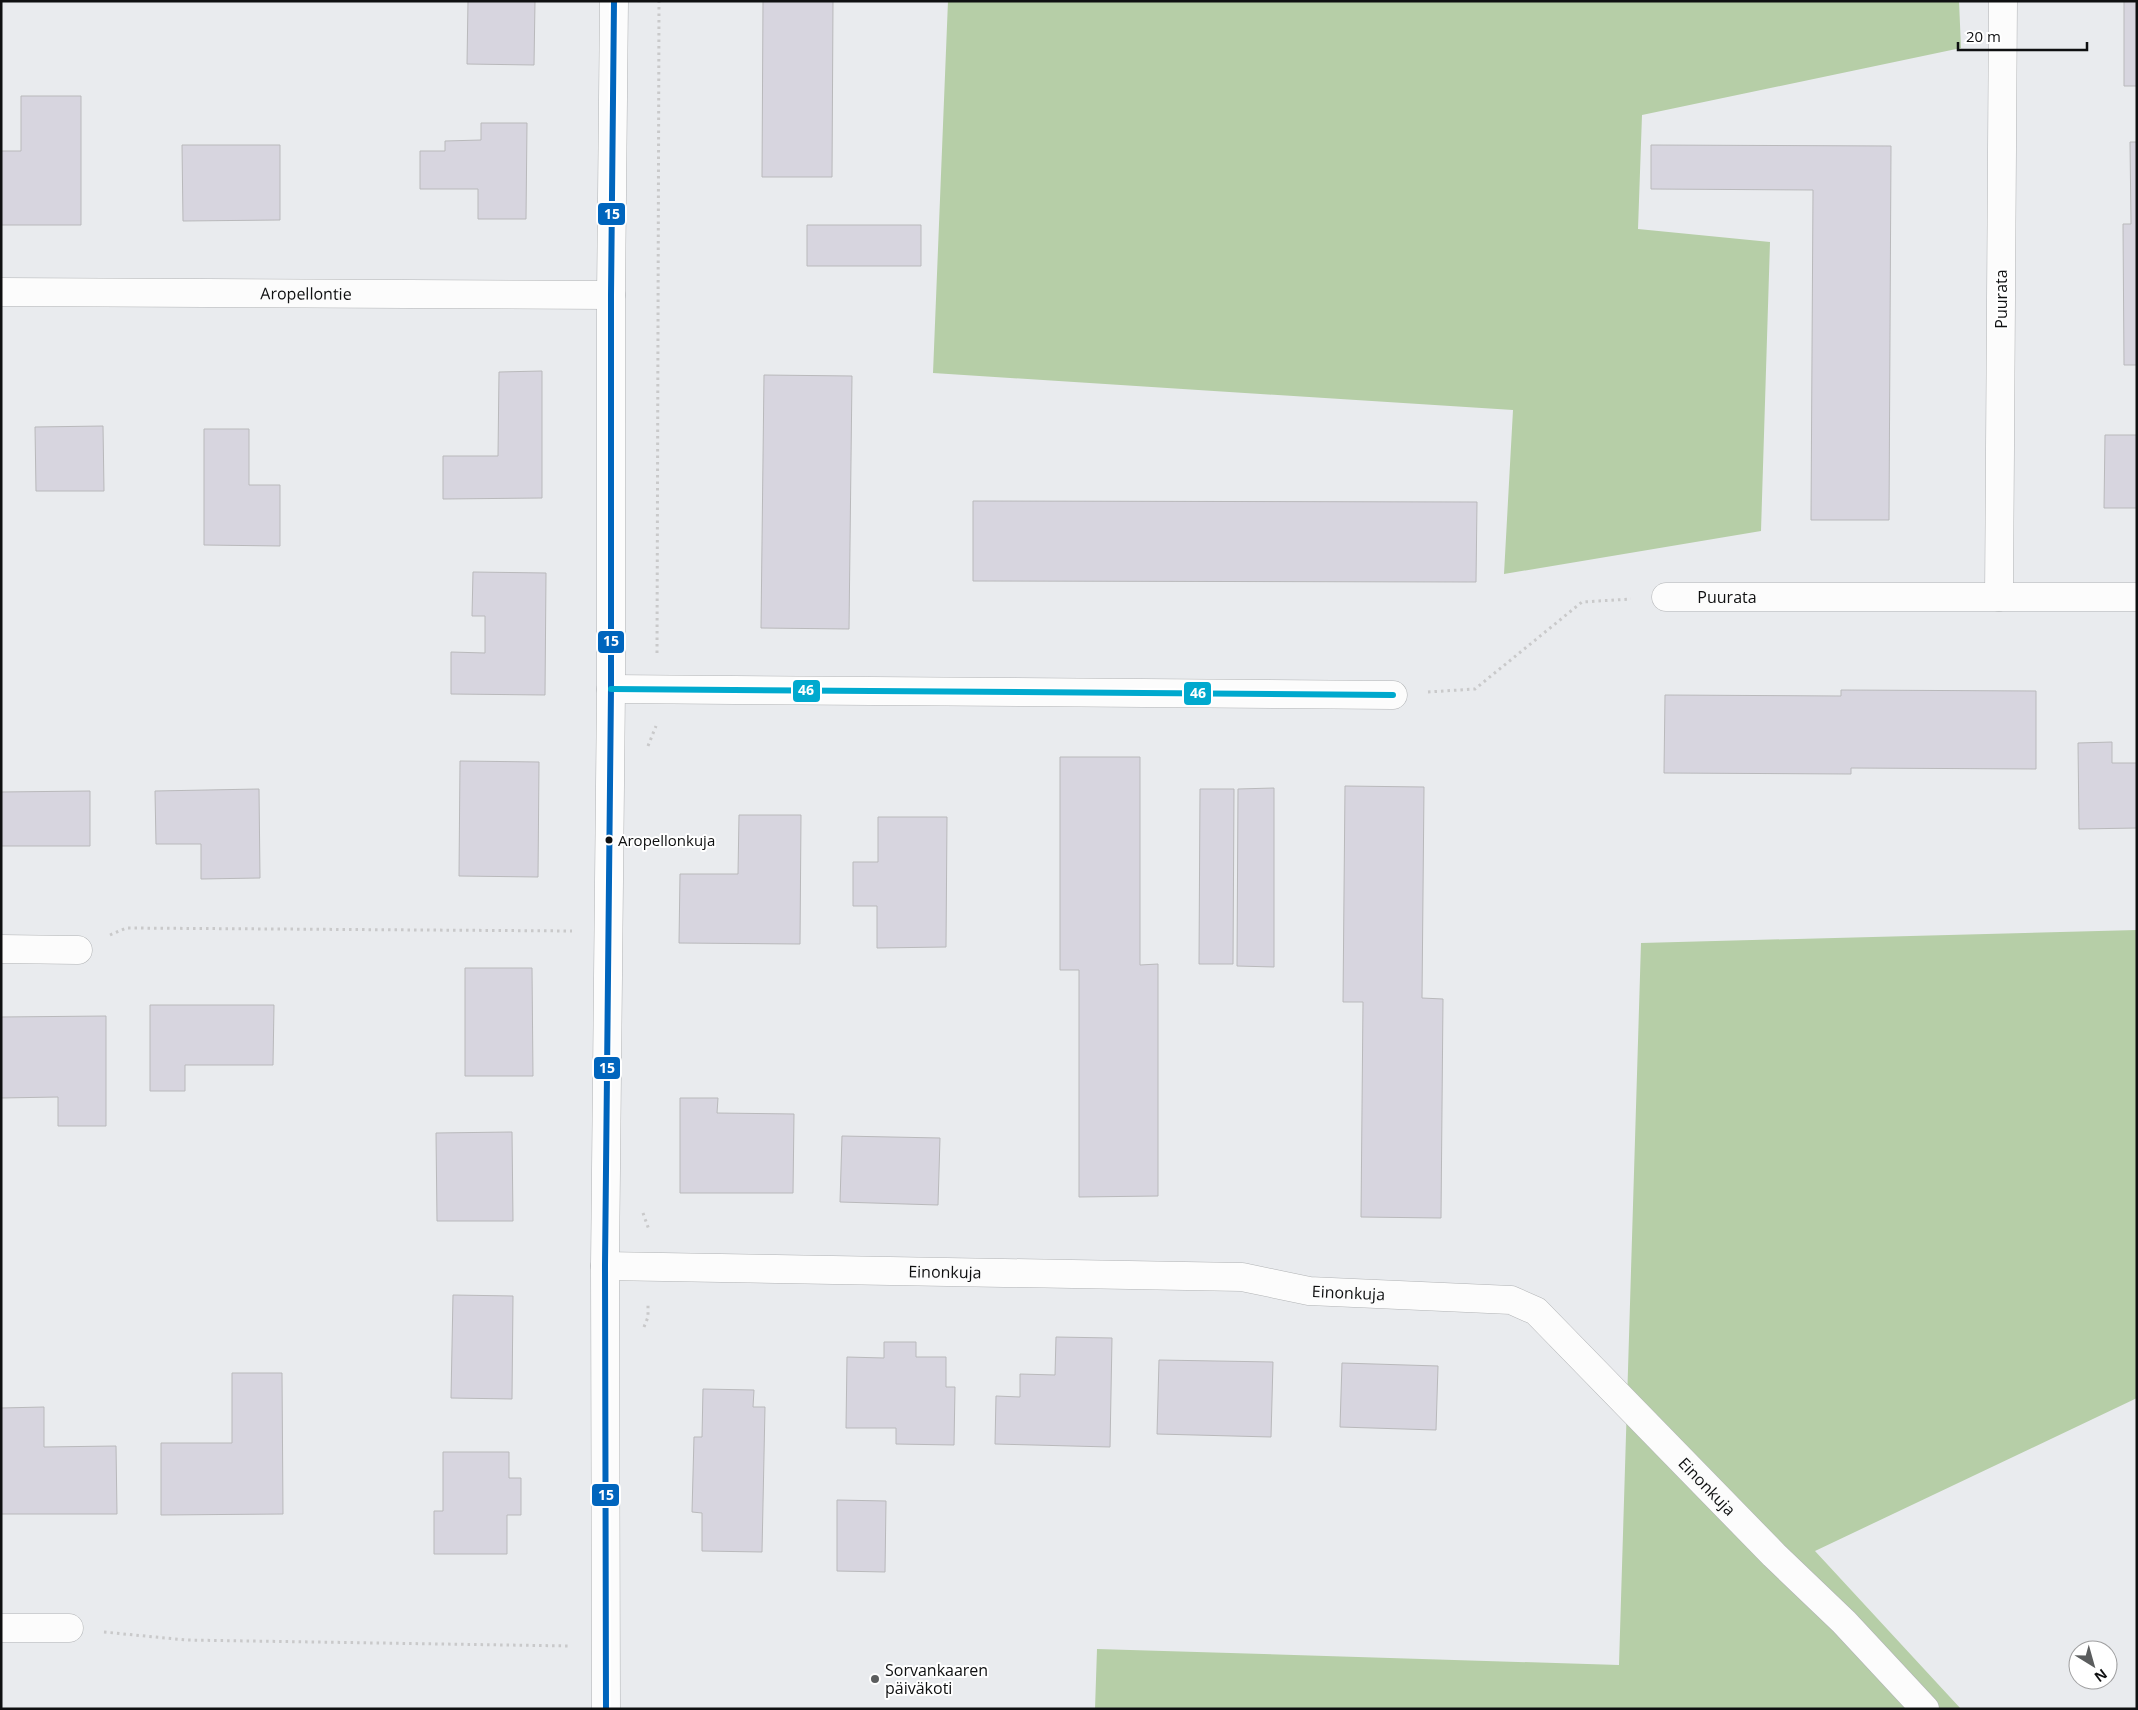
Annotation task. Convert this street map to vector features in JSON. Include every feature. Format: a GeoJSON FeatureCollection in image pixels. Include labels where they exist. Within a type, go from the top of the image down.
{"type":"FeatureCollection","features":[{"type":"Feature","properties":{"kind":"street"},"geometry":{"type":"LineString","coordinates":[[606,1709],[605,1266],[611,689],[611,295],[614,1]]}},
{"type":"Feature","properties":{"kind":"street","name":"Puurata"},"geometry":{"type":"LineString","coordinates":[[1998,597],[2003,1]]}},
{"type":"Feature","properties":{"kind":"street","name":"Aropellontie"},"geometry":{"type":"LineString","coordinates":[[1,292],[611,295]]}},
{"type":"Feature","properties":{"kind":"street","name":"Puurata"},"geometry":{"type":"LineString","coordinates":[[1666,597],[2137,597]]}},
{"type":"Feature","properties":{"kind":"street"},"geometry":{"type":"LineString","coordinates":[[611,689],[1393,695]]}},
{"type":"Feature","properties":{"kind":"street"},"geometry":{"type":"LineString","coordinates":[[1,950],[78,950]]}},
{"type":"Feature","properties":{"kind":"street","name":"Einonkuja"},"geometry":{"type":"LineString","coordinates":[[605,1266],[1242,1277],[1309,1291],[1511,1300],[1536,1311],[1774,1555],[1844,1622],[1924,1709]]}},
{"type":"Feature","properties":{"kind":"street"},"geometry":{"type":"LineString","coordinates":[[1,1628],[69,1628]]}},
{"type":"Feature","properties":{"kind":"path"},"geometry":{"type":"LineString","coordinates":[[1393,695],[1475,689],[1582,602],[1666,597]]}},
{"type":"Feature","properties":{"kind":"path"},"geometry":{"type":"LineString","coordinates":[[78,950],[126,928],[607,931]]}},
{"type":"Feature","properties":{"kind":"path"},"geometry":{"type":"LineString","coordinates":[[69,1628],[186,1640],[606,1647]]}},
{"type":"Feature","properties":{"kind":"green space"},"geometry":{"type":"Polygon","coordinates":[[[948,1],[1959,1],[1961,48],[1642,115],[1638,229],[1770,242],[1761,531],[1504,574],[1513,410],[933,373],[948,1]]]}},
{"type":"Feature","properties":{"kind":"green space"},"geometry":{"type":"Polygon","coordinates":[[[2137,930],[2137,1398],[1815,1551],[1961,1709],[1095,1709],[1097,1649],[1619,1665],[1641,943],[2137,930]]]}},
{"type":"Feature","properties":{"kind":"building"},"geometry":{"type":"Polygon","coordinates":[[[468,1],[535,1],[534,65],[467,64],[468,1]]]}},
{"type":"Feature","properties":{"kind":"building"},"geometry":{"type":"Polygon","coordinates":[[[763,1],[833,1],[832,177],[762,177],[763,1]]]}},
{"type":"Feature","properties":{"kind":"building"},"geometry":{"type":"Polygon","coordinates":[[[2124,1],[2137,1],[2137,86],[2124,86],[2124,1]]]}},
{"type":"Feature","properties":{"kind":"building"},"geometry":{"type":"Polygon","coordinates":[[[21,96],[81,96],[81,225],[1,225],[1,151],[21,151],[21,96]]]}},
{"type":"Feature","properties":{"kind":"building"},"geometry":{"type":"Polygon","coordinates":[[[481,123],[527,123],[526,219],[478,219],[478,189],[420,189],[420,151],[445,151],[445,141],[481,140],[481,123]]]}},
{"type":"Feature","properties":{"kind":"building"},"geometry":{"type":"Polygon","coordinates":[[[2130,142],[2137,142],[2137,365],[2124,365],[2123,224],[2131,224],[2130,142]]]}},
{"type":"Feature","properties":{"kind":"building"},"geometry":{"type":"Polygon","coordinates":[[[182,145],[280,145],[280,220],[183,221],[182,145]]]}},
{"type":"Feature","properties":{"kind":"building"},"geometry":{"type":"Polygon","coordinates":[[[1651,145],[1891,146],[1889,520],[1811,520],[1813,190],[1651,189],[1651,145]]]}},
{"type":"Feature","properties":{"kind":"building"},"geometry":{"type":"Polygon","coordinates":[[[807,225],[921,225],[921,266],[807,266],[807,225]]]}},
{"type":"Feature","properties":{"kind":"building"},"geometry":{"type":"Polygon","coordinates":[[[542,371],[542,498],[443,499],[443,456],[498,456],[499,372],[542,371]]]}},
{"type":"Feature","properties":{"kind":"building"},"geometry":{"type":"Polygon","coordinates":[[[764,375],[852,376],[849,629],[761,628],[764,375]]]}},
{"type":"Feature","properties":{"kind":"building"},"geometry":{"type":"Polygon","coordinates":[[[103,426],[104,491],[36,491],[35,427],[103,426]]]}},
{"type":"Feature","properties":{"kind":"building"},"geometry":{"type":"Polygon","coordinates":[[[204,429],[249,429],[249,485],[280,485],[280,546],[204,545],[204,429]]]}},
{"type":"Feature","properties":{"kind":"building"},"geometry":{"type":"Polygon","coordinates":[[[2105,435],[2137,435],[2137,508],[2104,508],[2105,435]]]}},
{"type":"Feature","properties":{"kind":"building"},"geometry":{"type":"Polygon","coordinates":[[[973,501],[1477,502],[1476,582],[973,581],[973,501]]]}},
{"type":"Feature","properties":{"kind":"building"},"geometry":{"type":"Polygon","coordinates":[[[473,572],[546,573],[545,695],[451,694],[451,652],[485,653],[485,616],[472,616],[473,572]]]}},
{"type":"Feature","properties":{"kind":"building"},"geometry":{"type":"Polygon","coordinates":[[[1841,690],[2036,691],[2036,769],[1851,768],[1851,774],[1664,773],[1665,695],[1841,696],[1841,690]]]}},
{"type":"Feature","properties":{"kind":"building"},"geometry":{"type":"Polygon","coordinates":[[[2112,742],[2112,763],[2137,763],[2137,828],[2079,829],[2078,743],[2112,742]]]}},
{"type":"Feature","properties":{"kind":"building"},"geometry":{"type":"Polygon","coordinates":[[[1060,757],[1140,757],[1140,965],[1158,964],[1158,1196],[1079,1197],[1079,970],[1060,970],[1060,757]]]}},
{"type":"Feature","properties":{"kind":"building"},"geometry":{"type":"Polygon","coordinates":[[[460,761],[539,762],[538,877],[459,876],[460,761]]]}},
{"type":"Feature","properties":{"kind":"building"},"geometry":{"type":"Polygon","coordinates":[[[1345,786],[1424,787],[1422,998],[1443,999],[1441,1218],[1361,1217],[1363,1002],[1343,1002],[1345,786]]]}},
{"type":"Feature","properties":{"kind":"building"},"geometry":{"type":"Polygon","coordinates":[[[1274,788],[1274,967],[1237,966],[1238,789],[1274,788]]]}},
{"type":"Feature","properties":{"kind":"building"},"geometry":{"type":"Polygon","coordinates":[[[259,789],[260,878],[201,879],[201,844],[156,844],[155,791],[259,789]]]}},
{"type":"Feature","properties":{"kind":"building"},"geometry":{"type":"Polygon","coordinates":[[[1200,789],[1234,789],[1233,964],[1199,964],[1200,789]]]}},
{"type":"Feature","properties":{"kind":"building"},"geometry":{"type":"Polygon","coordinates":[[[90,791],[90,846],[1,846],[1,792],[90,791]]]}},
{"type":"Feature","properties":{"kind":"building"},"geometry":{"type":"Polygon","coordinates":[[[739,815],[801,815],[800,944],[679,943],[680,874],[738,874],[739,815]]]}},
{"type":"Feature","properties":{"kind":"building"},"geometry":{"type":"Polygon","coordinates":[[[878,817],[947,817],[946,947],[877,948],[877,906],[853,906],[853,862],[878,862],[878,817]]]}},
{"type":"Feature","properties":{"kind":"building"},"geometry":{"type":"Polygon","coordinates":[[[465,968],[532,968],[533,1076],[465,1076],[465,968]]]}},
{"type":"Feature","properties":{"kind":"building"},"geometry":{"type":"Polygon","coordinates":[[[150,1005],[274,1005],[273,1065],[185,1065],[185,1091],[150,1091],[150,1005]]]}},
{"type":"Feature","properties":{"kind":"building"},"geometry":{"type":"Polygon","coordinates":[[[106,1016],[106,1126],[58,1126],[58,1097],[1,1098],[1,1017],[106,1016]]]}},
{"type":"Feature","properties":{"kind":"building"},"geometry":{"type":"Polygon","coordinates":[[[680,1098],[718,1098],[717,1113],[794,1114],[793,1193],[680,1193],[680,1098]]]}},
{"type":"Feature","properties":{"kind":"building"},"geometry":{"type":"Polygon","coordinates":[[[512,1132],[513,1221],[437,1221],[436,1133],[512,1132]]]}},
{"type":"Feature","properties":{"kind":"building"},"geometry":{"type":"Polygon","coordinates":[[[842,1136],[940,1138],[938,1205],[840,1202],[842,1136]]]}},
{"type":"Feature","properties":{"kind":"building"},"geometry":{"type":"Polygon","coordinates":[[[453,1295],[513,1296],[512,1399],[451,1398],[453,1295]]]}},
{"type":"Feature","properties":{"kind":"building"},"geometry":{"type":"Polygon","coordinates":[[[1056,1337],[1112,1338],[1110,1447],[995,1444],[996,1396],[1020,1397],[1020,1374],[1055,1375],[1056,1337]]]}},
{"type":"Feature","properties":{"kind":"building"},"geometry":{"type":"Polygon","coordinates":[[[884,1342],[916,1342],[916,1357],[946,1357],[946,1387],[955,1387],[954,1445],[896,1444],[896,1428],[846,1428],[847,1357],[884,1358],[884,1342]]]}},
{"type":"Feature","properties":{"kind":"building"},"geometry":{"type":"Polygon","coordinates":[[[1159,1360],[1273,1362],[1271,1437],[1157,1434],[1159,1360]]]}},
{"type":"Feature","properties":{"kind":"building"},"geometry":{"type":"Polygon","coordinates":[[[1342,1363],[1438,1366],[1436,1430],[1340,1427],[1342,1363]]]}},
{"type":"Feature","properties":{"kind":"building"},"geometry":{"type":"Polygon","coordinates":[[[232,1373],[282,1373],[283,1514],[161,1515],[161,1443],[232,1443],[232,1373]]]}},
{"type":"Feature","properties":{"kind":"building"},"geometry":{"type":"Polygon","coordinates":[[[703,1389],[754,1390],[753,1407],[765,1407],[762,1552],[702,1551],[702,1513],[692,1512],[694,1437],[702,1437],[703,1389]]]}},
{"type":"Feature","properties":{"kind":"building"},"geometry":{"type":"Polygon","coordinates":[[[44,1407],[44,1447],[116,1446],[117,1514],[1,1514],[1,1408],[44,1407]]]}},
{"type":"Feature","properties":{"kind":"building"},"geometry":{"type":"Polygon","coordinates":[[[443,1452],[509,1452],[509,1478],[521,1478],[521,1515],[507,1515],[507,1554],[434,1554],[434,1511],[443,1511],[443,1452]]]}},
{"type":"Feature","properties":{"kind":"building"},"geometry":{"type":"Polygon","coordinates":[[[837,1500],[886,1501],[885,1572],[837,1571],[837,1500]]]}},
{"type":"Feature","properties":{"kind":"transit line","name":"15"},"geometry":{"type":"LineString","coordinates":[[606,1709],[605,1266],[611,689],[611,295],[614,1]]}},
{"type":"Feature","properties":{"kind":"transit line","name":"46"},"geometry":{"type":"LineString","coordinates":[[611,689],[1393,695]]}},
{"type":"Feature","properties":{"kind":"place","name":"Aropellonkuja"},"geometry":{"type":"Point","coordinates":[609,840]}},
{"type":"Feature","properties":{"kind":"place","name":"Sorvankaaren päiväkoti"},"geometry":{"type":"Point","coordinates":[875,1679]}}]}
